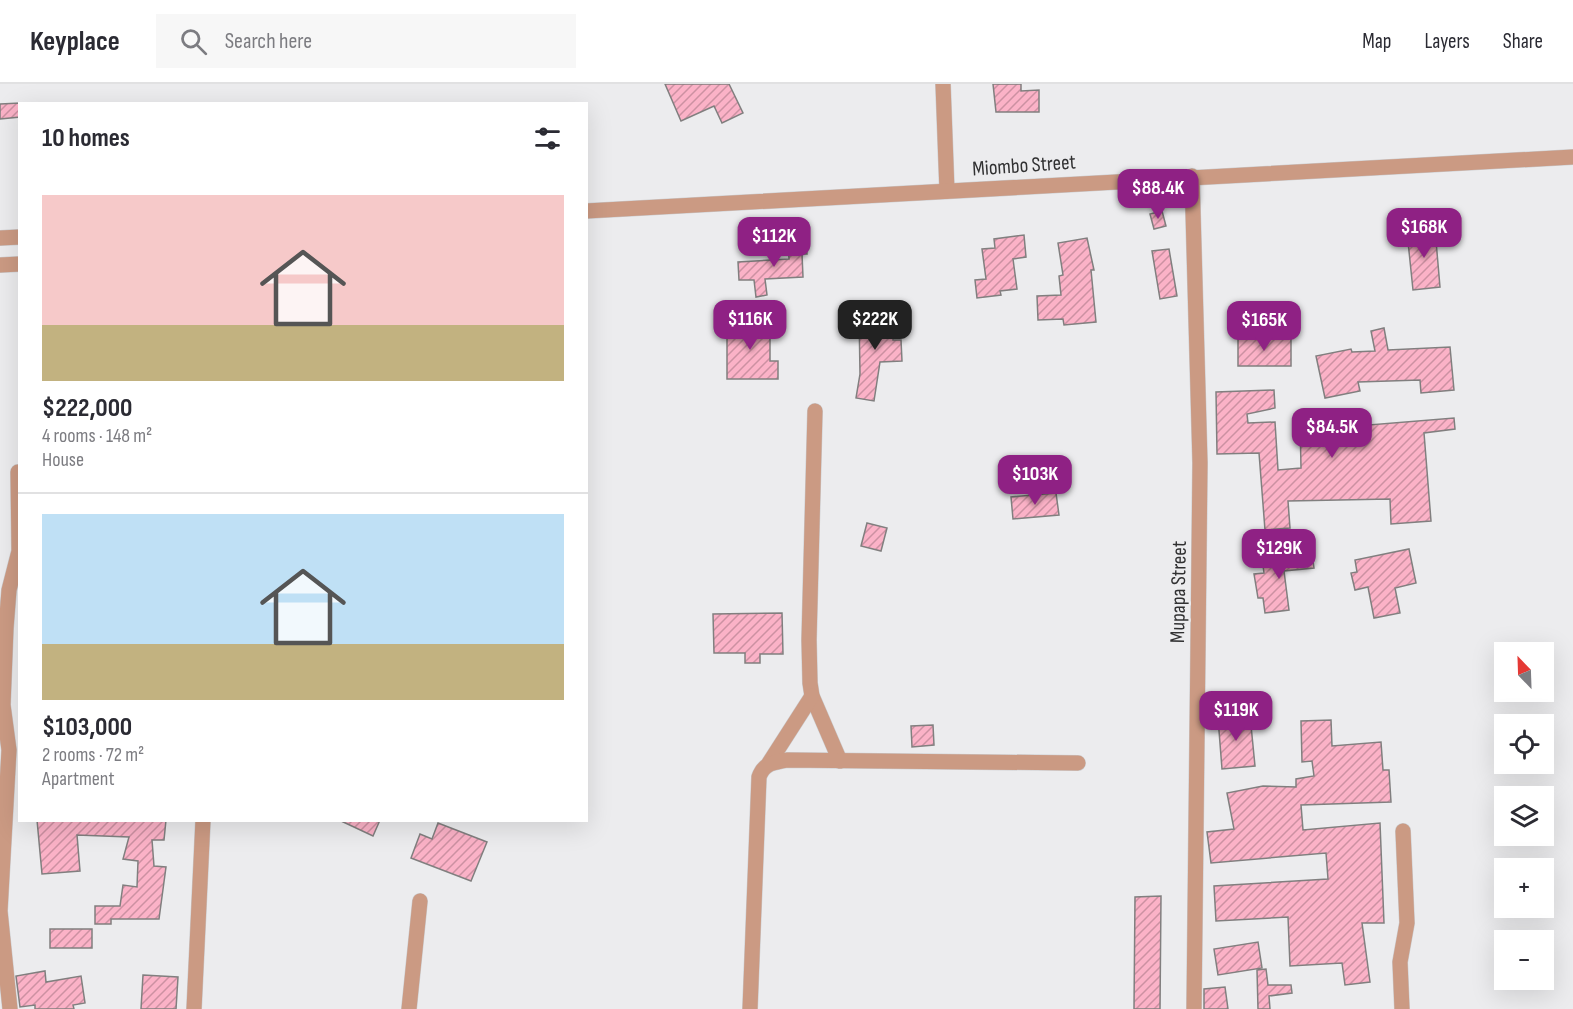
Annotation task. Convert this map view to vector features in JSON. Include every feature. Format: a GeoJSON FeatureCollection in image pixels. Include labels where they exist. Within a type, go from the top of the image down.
{"type":"FeatureCollection","features":[{"type":"Feature","properties":{"kind":"street"},"geometry":{"type":"LineString","coordinates":[[943,84],[947,191]]}},
{"type":"Feature","properties":{"kind":"street","name":"Miombo Street"},"geometry":{"type":"LineString","coordinates":[[588,212],[1192,176],[1573,157]]}},
{"type":"Feature","properties":{"kind":"street","name":"Mupapa Street"},"geometry":{"type":"LineString","coordinates":[[1192,176],[1200,463],[1194,1009]]}},
{"type":"Feature","properties":{"kind":"street"},"geometry":{"type":"LineString","coordinates":[[0,238],[18,237]]}},
{"type":"Feature","properties":{"kind":"street"},"geometry":{"type":"LineString","coordinates":[[0,265],[18,264]]}},
{"type":"Feature","properties":{"kind":"street"},"geometry":{"type":"LineString","coordinates":[[815,411],[809,640],[812,696],[840,761]]}},
{"type":"Feature","properties":{"kind":"street"},"geometry":{"type":"LineString","coordinates":[[10,1009],[0,911],[9,750],[3,705],[9,590],[18,555]]}},
{"type":"Feature","properties":{"kind":"street"},"geometry":{"type":"LineString","coordinates":[[750,1009],[759,777],[762,768],[770,763],[812,696]]}},
{"type":"Feature","properties":{"kind":"street"},"geometry":{"type":"LineString","coordinates":[[770,763],[840,761],[1078,763]]}},
{"type":"Feature","properties":{"kind":"street"},"geometry":{"type":"LineString","coordinates":[[194,1009],[202,822]]}},
{"type":"Feature","properties":{"kind":"street"},"geometry":{"type":"LineString","coordinates":[[1402,1009],[1400,962],[1407,923],[1403,831]]}},
{"type":"Feature","properties":{"kind":"street"},"geometry":{"type":"LineString","coordinates":[[409,1009],[420,901]]}},
{"type":"Feature","properties":{"kind":"building"},"geometry":{"type":"Polygon","coordinates":[[[665,84],[729,84],[743,113],[722,123],[714,106],[681,121],[665,84]]]}},
{"type":"Feature","properties":{"kind":"building"},"geometry":{"type":"Polygon","coordinates":[[[993,84],[1021,84],[1021,91],[1039,90],[1039,112],[996,112],[993,84]]]}},
{"type":"Feature","properties":{"kind":"building"},"geometry":{"type":"Polygon","coordinates":[[[18,103],[18,117],[0,119],[0,104],[18,103]]]}},
{"type":"Feature","properties":{"kind":"building"},"geometry":{"type":"Polygon","coordinates":[[[1162,211],[1166,226],[1154,229],[1150,214],[1162,211]]]}},
{"type":"Feature","properties":{"kind":"building"},"geometry":{"type":"Polygon","coordinates":[[[1435,229],[1440,287],[1413,290],[1407,232],[1435,229]]]}},
{"type":"Feature","properties":{"kind":"building"},"geometry":{"type":"Polygon","coordinates":[[[1024,235],[1026,257],[1013,259],[1017,289],[1000,291],[1001,295],[977,298],[975,280],[986,279],[982,249],[995,248],[994,239],[1024,235]]]}},
{"type":"Feature","properties":{"kind":"building"},"geometry":{"type":"Polygon","coordinates":[[[1087,238],[1094,270],[1091,270],[1096,322],[1064,325],[1063,319],[1038,320],[1037,296],[1061,295],[1059,276],[1063,275],[1058,243],[1087,238]]]}},
{"type":"Feature","properties":{"kind":"building"},"geometry":{"type":"Polygon","coordinates":[[[806,240],[807,254],[802,254],[803,277],[765,279],[767,295],[756,297],[754,280],[739,280],[738,262],[789,259],[788,241],[806,240]]]}},
{"type":"Feature","properties":{"kind":"building"},"geometry":{"type":"Polygon","coordinates":[[[1169,249],[1177,296],[1160,299],[1152,251],[1169,249]]]}},
{"type":"Feature","properties":{"kind":"building"},"geometry":{"type":"Polygon","coordinates":[[[859,314],[893,314],[893,340],[901,340],[902,361],[880,362],[874,401],[856,398],[860,374],[859,314]]]}},
{"type":"Feature","properties":{"kind":"building"},"geometry":{"type":"Polygon","coordinates":[[[770,320],[770,361],[778,361],[778,379],[727,379],[727,321],[770,320]]]}},
{"type":"Feature","properties":{"kind":"building"},"geometry":{"type":"Polygon","coordinates":[[[1384,328],[1388,350],[1450,347],[1454,390],[1421,393],[1420,380],[1358,382],[1360,391],[1325,398],[1316,356],[1351,349],[1352,352],[1375,351],[1371,331],[1384,328]]]}},
{"type":"Feature","properties":{"kind":"building"},"geometry":{"type":"Polygon","coordinates":[[[1238,337],[1291,337],[1291,366],[1238,366],[1238,337]]]}},
{"type":"Feature","properties":{"kind":"building"},"geometry":{"type":"Polygon","coordinates":[[[1274,390],[1275,408],[1247,414],[1248,423],[1275,422],[1278,470],[1301,468],[1300,421],[1369,419],[1369,425],[1454,418],[1455,429],[1424,433],[1431,521],[1391,524],[1390,499],[1288,501],[1290,528],[1265,530],[1259,453],[1217,454],[1216,392],[1274,390]]]}},
{"type":"Feature","properties":{"kind":"building"},"geometry":{"type":"Polygon","coordinates":[[[1056,493],[1059,515],[1013,519],[1011,497],[1056,493]]]}},
{"type":"Feature","properties":{"kind":"building"},"geometry":{"type":"Polygon","coordinates":[[[867,523],[887,528],[881,551],[861,546],[867,523]]]}},
{"type":"Feature","properties":{"kind":"building"},"geometry":{"type":"Polygon","coordinates":[[[1409,549],[1416,583],[1395,588],[1400,613],[1374,618],[1368,587],[1355,590],[1351,573],[1357,572],[1355,560],[1409,549]]]}},
{"type":"Feature","properties":{"kind":"building"},"geometry":{"type":"Polygon","coordinates":[[[1312,554],[1314,568],[1284,571],[1289,610],[1265,613],[1263,598],[1258,598],[1254,574],[1264,573],[1262,558],[1312,554]]]}},
{"type":"Feature","properties":{"kind":"building"},"geometry":{"type":"Polygon","coordinates":[[[782,613],[783,654],[760,654],[760,663],[745,663],[745,653],[714,653],[713,614],[782,613]]]}},
{"type":"Feature","properties":{"kind":"building"},"geometry":{"type":"Polygon","coordinates":[[[1250,715],[1255,766],[1222,769],[1218,718],[1250,715]]]}},
{"type":"Feature","properties":{"kind":"building"},"geometry":{"type":"Polygon","coordinates":[[[1331,720],[1332,746],[1381,742],[1383,770],[1389,770],[1391,802],[1301,805],[1303,830],[1380,823],[1384,923],[1362,923],[1370,982],[1345,985],[1342,963],[1290,966],[1288,917],[1216,921],[1214,886],[1328,879],[1326,853],[1211,863],[1207,832],[1234,829],[1227,793],[1263,786],[1296,787],[1296,779],[1314,776],[1312,761],[1302,762],[1301,721],[1331,720]]]}},
{"type":"Feature","properties":{"kind":"building"},"geometry":{"type":"Polygon","coordinates":[[[933,725],[934,745],[912,747],[911,726],[933,725]]]}},
{"type":"Feature","properties":{"kind":"building"},"geometry":{"type":"Polygon","coordinates":[[[37,822],[166,822],[164,840],[152,840],[154,866],[166,867],[159,919],[111,919],[111,924],[95,924],[95,906],[120,906],[123,885],[137,887],[138,861],[123,859],[129,837],[77,835],[80,871],[42,874],[37,822]]]}},
{"type":"Feature","properties":{"kind":"building"},"geometry":{"type":"Polygon","coordinates":[[[343,822],[379,822],[373,836],[343,822]]]}},
{"type":"Feature","properties":{"kind":"building"},"geometry":{"type":"Polygon","coordinates":[[[438,823],[487,842],[471,881],[411,858],[420,834],[432,839],[438,823]]]}},
{"type":"Feature","properties":{"kind":"building"},"geometry":{"type":"Polygon","coordinates":[[[1161,896],[1160,1009],[1134,1009],[1135,897],[1161,896]]]}},
{"type":"Feature","properties":{"kind":"building"},"geometry":{"type":"Polygon","coordinates":[[[50,929],[92,929],[92,948],[50,948],[50,929]]]}},
{"type":"Feature","properties":{"kind":"building"},"geometry":{"type":"Polygon","coordinates":[[[1258,942],[1262,968],[1218,975],[1214,949],[1258,942]]]}},
{"type":"Feature","properties":{"kind":"building"},"geometry":{"type":"Polygon","coordinates":[[[1266,969],[1268,985],[1291,985],[1292,993],[1269,996],[1270,1009],[1258,1009],[1257,970],[1266,969]]]}},
{"type":"Feature","properties":{"kind":"building"},"geometry":{"type":"Polygon","coordinates":[[[45,971],[46,982],[81,976],[85,1003],[73,1005],[74,1009],[35,1009],[35,1005],[20,1007],[16,976],[45,971]]]}},
{"type":"Feature","properties":{"kind":"building"},"geometry":{"type":"Polygon","coordinates":[[[143,975],[178,977],[176,1009],[141,1009],[143,975]]]}},
{"type":"Feature","properties":{"kind":"building"},"geometry":{"type":"Polygon","coordinates":[[[1225,987],[1228,1009],[1204,1009],[1204,989],[1225,987]]]}}]}
